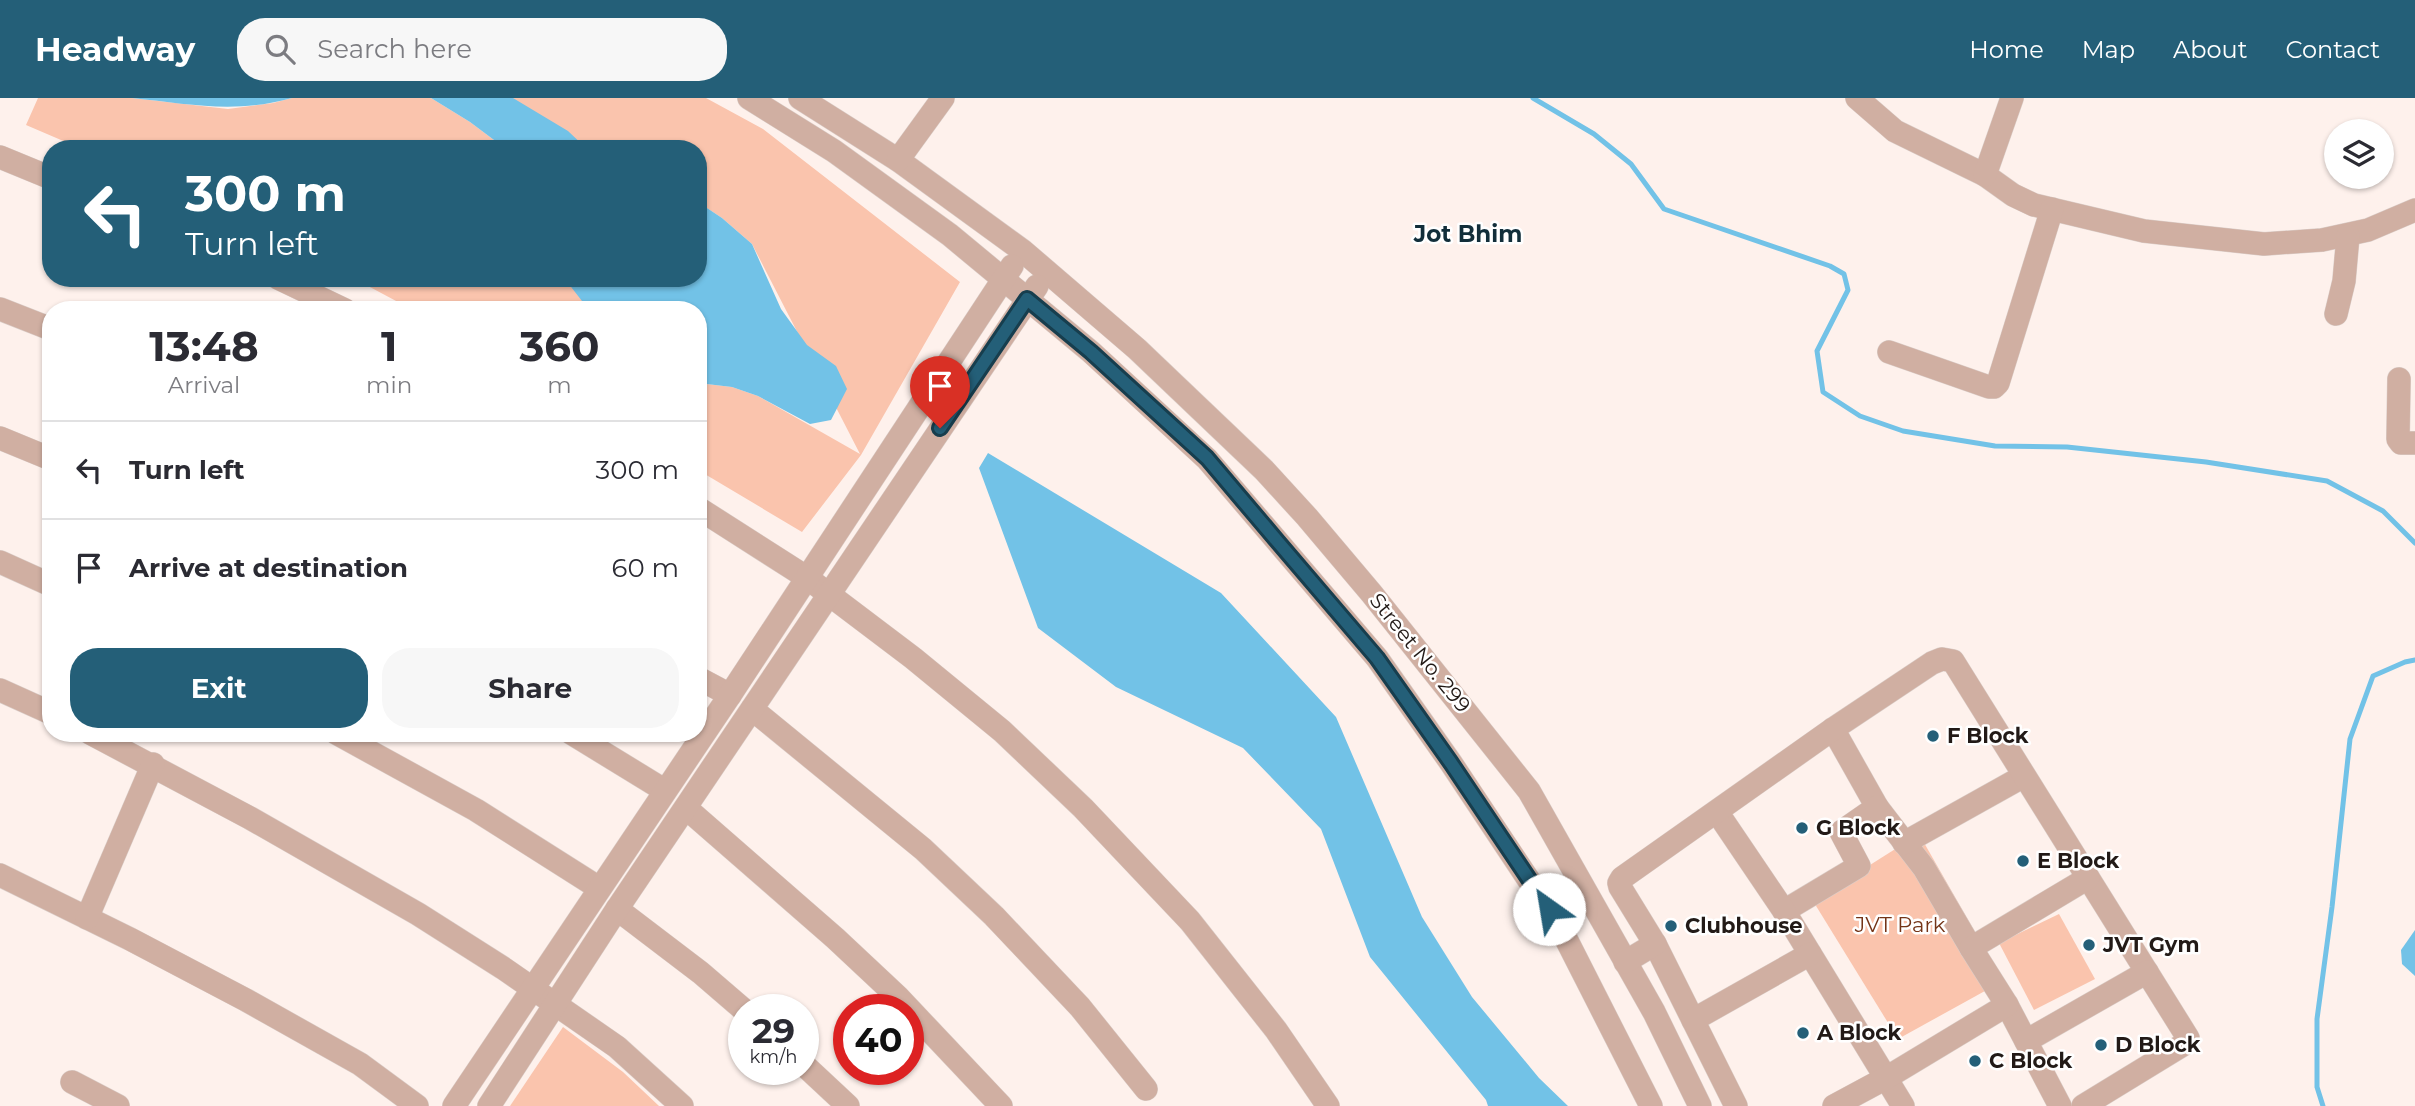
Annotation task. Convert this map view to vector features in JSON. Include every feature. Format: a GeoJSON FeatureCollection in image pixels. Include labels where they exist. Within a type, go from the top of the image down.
{"type":"FeatureCollection","features":[{"type":"Feature","properties":{"kind":"street"},"geometry":{"type":"LineString","coordinates":[[749,98],[834,151],[950,235],[1091,352],[1207,458],[1377,658],[1508,845],[1560,927],[1651,1106]]}},
{"type":"Feature","properties":{"kind":"street","name":"Street No. 299"},"geometry":{"type":"LineString","coordinates":[[800,98],[898,160],[1023,251],[1138,349],[1264,470],[1372,594],[1529,792],[1654,1012],[1700,1106]]}},
{"type":"Feature","properties":{"kind":"street"},"geometry":{"type":"LineString","coordinates":[[898,160],[943,98]]}},
{"type":"Feature","properties":{"kind":"street"},"geometry":{"type":"LineString","coordinates":[[1857,98],[1895,131],[1985,175],[2013,195],[2034,205],[2144,231],[2264,244],[2348,236],[2415,210]]}},
{"type":"Feature","properties":{"kind":"street"},"geometry":{"type":"LineString","coordinates":[[1985,175],[2012,98]]}},
{"type":"Feature","properties":{"kind":"street"},"geometry":{"type":"LineString","coordinates":[[0,158],[42,174]]}},
{"type":"Feature","properties":{"kind":"street"},"geometry":{"type":"LineString","coordinates":[[1889,352],[1994,387],[1998,383],[2052,209]]}},
{"type":"Feature","properties":{"kind":"street"},"geometry":{"type":"LineString","coordinates":[[2336,314],[2348,258],[2348,236]]}},
{"type":"Feature","properties":{"kind":"street"},"geometry":{"type":"LineString","coordinates":[[707,728],[1003,277],[1023,251]]}},
{"type":"Feature","properties":{"kind":"street"},"geometry":{"type":"LineString","coordinates":[[489,1106],[617,909],[1047,273]]}},
{"type":"Feature","properties":{"kind":"street"},"geometry":{"type":"LineString","coordinates":[[297,287],[326,301]]}},
{"type":"Feature","properties":{"kind":"street"},"geometry":{"type":"LineString","coordinates":[[0,309],[42,326]]}},
{"type":"Feature","properties":{"kind":"street"},"geometry":{"type":"LineString","coordinates":[[2399,379],[2398,439],[2401,443],[2415,443]]}},
{"type":"Feature","properties":{"kind":"street"},"geometry":{"type":"LineString","coordinates":[[0,438],[42,455]]}},
{"type":"Feature","properties":{"kind":"street"},"geometry":{"type":"LineString","coordinates":[[707,515],[806,577],[913,658],[992,723],[1083,808],[1190,921],[1276,1030],[1328,1106]]}},
{"type":"Feature","properties":{"kind":"street"},"geometry":{"type":"LineString","coordinates":[[0,562],[42,582]]}},
{"type":"Feature","properties":{"kind":"street"},"geometry":{"type":"LineString","coordinates":[[1736,1106],[1656,944],[1619,883],[1833,729],[1942,659],[1953,661],[2188,1041],[2083,1106]]}},
{"type":"Feature","properties":{"kind":"street"},"geometry":{"type":"LineString","coordinates":[[707,683],[730,695]]}},
{"type":"Feature","properties":{"kind":"street"},"geometry":{"type":"LineString","coordinates":[[0,690],[42,709]]}},
{"type":"Feature","properties":{"kind":"street"},"geometry":{"type":"LineString","coordinates":[[752,709],[923,849],[994,916],[1080,1007],[1146,1089]]}},
{"type":"Feature","properties":{"kind":"street"},"geometry":{"type":"LineString","coordinates":[[1833,729],[1877,807],[1924,868],[2007,1005],[2060,1106]]}},
{"type":"Feature","properties":{"kind":"street"},"geometry":{"type":"LineString","coordinates":[[108,742],[153,764],[418,914],[617,1047],[682,1106]]}},
{"type":"Feature","properties":{"kind":"street"},"geometry":{"type":"LineString","coordinates":[[352,742],[476,810],[600,888]]}},
{"type":"Feature","properties":{"kind":"street"},"geometry":{"type":"LineString","coordinates":[[586,742],[664,790]]}},
{"type":"Feature","properties":{"kind":"street"},"geometry":{"type":"LineString","coordinates":[[454,1106],[697,742]]}},
{"type":"Feature","properties":{"kind":"street"},"geometry":{"type":"LineString","coordinates":[[87,918],[153,764]]}},
{"type":"Feature","properties":{"kind":"street"},"geometry":{"type":"LineString","coordinates":[[1904,844],[2024,776]]}},
{"type":"Feature","properties":{"kind":"street"},"geometry":{"type":"LineString","coordinates":[[1784,911],[1859,866],[1841,832],[1877,807]]}},
{"type":"Feature","properties":{"kind":"street"},"geometry":{"type":"LineString","coordinates":[[686,808],[844,946],[960,1060],[1001,1106]]}},
{"type":"Feature","properties":{"kind":"street"},"geometry":{"type":"LineString","coordinates":[[1717,812],[1784,911],[1903,1106]]}},
{"type":"Feature","properties":{"kind":"street"},"geometry":{"type":"LineString","coordinates":[[0,875],[246,1000],[360,1065],[418,1106]]}},
{"type":"Feature","properties":{"kind":"street"},"geometry":{"type":"LineString","coordinates":[[1971,948],[2088,878]]}},
{"type":"Feature","properties":{"kind":"street"},"geometry":{"type":"LineString","coordinates":[[617,909],[728,996]]}},
{"type":"Feature","properties":{"kind":"street"},"geometry":{"type":"LineString","coordinates":[[1625,962],[1656,944]]}},
{"type":"Feature","properties":{"kind":"street"},"geometry":{"type":"LineString","coordinates":[[1693,1020],[1810,954]]}},
{"type":"Feature","properties":{"kind":"street"},"geometry":{"type":"LineString","coordinates":[[2026,1041],[2147,972]]}},
{"type":"Feature","properties":{"kind":"street"},"geometry":{"type":"LineString","coordinates":[[1834,1106],[2007,1005]]}},
{"type":"Feature","properties":{"kind":"street"},"geometry":{"type":"LineString","coordinates":[[819,1079],[848,1106]]}},
{"type":"Feature","properties":{"kind":"street"},"geometry":{"type":"LineString","coordinates":[[72,1082],[118,1106]]}},
{"type":"Feature","properties":{"kind":"green space"},"geometry":{"type":"Polygon","coordinates":[[[38,98],[132,98],[228,109],[292,98],[431,98],[494,140],[61,140],[26,125],[38,98]]]}},
{"type":"Feature","properties":{"kind":"green space"},"geometry":{"type":"Polygon","coordinates":[[[508,98],[706,98],[763,129],[960,282],[861,455],[802,532],[707,475],[707,384],[732,387],[758,396],[860,454],[752,244],[707,208],[707,140],[571,140],[508,98]]]}},
{"type":"Feature","properties":{"kind":"green space"},"geometry":{"type":"Polygon","coordinates":[[[370,287],[572,287],[583,301],[396,301],[370,287]]]}},
{"type":"Feature","properties":{"kind":"green space","name":"JVT Park"},"geometry":{"type":"Polygon","coordinates":[[[1919,834],[2003,981],[1898,1039],[1813,901],[1919,834]]]}},
{"type":"Feature","properties":{"kind":"green space"},"geometry":{"type":"Polygon","coordinates":[[[2059,914],[2095,979],[2034,1010],[1999,943],[2059,914]]]}},
{"type":"Feature","properties":{"kind":"green space"},"geometry":{"type":"Polygon","coordinates":[[[563,1027],[623,1072],[659,1106],[510,1106],[563,1027]]]}},
{"type":"Feature","properties":{"kind":"water"},"geometry":{"type":"Polygon","coordinates":[[[132,98],[292,98],[231,107],[132,98]]]}},
{"type":"Feature","properties":{"kind":"water"},"geometry":{"type":"Polygon","coordinates":[[[431,98],[513,98],[568,131],[578,140],[494,140],[431,98]]]}},
{"type":"Feature","properties":{"kind":"water"},"geometry":{"type":"Polygon","coordinates":[[[707,208],[752,244],[781,309],[807,345],[836,366],[847,389],[831,420],[810,424],[758,396],[732,387],[707,384],[707,301],[582,301],[571,287],[707,287],[707,208]]]}},
{"type":"Feature","properties":{"kind":"water"},"geometry":{"type":"Polygon","coordinates":[[[988,453],[1221,593],[1336,717],[1422,917],[1472,997],[1539,1078],[1568,1106],[1488,1106],[1486,1100],[1370,957],[1321,829],[1243,748],[1116,687],[1038,628],[979,468],[988,453]]]}},
{"type":"Feature","properties":{"kind":"water"},"geometry":{"type":"Polygon","coordinates":[[[2415,930],[2415,976],[2402,964],[2401,950],[2415,930]]]}},
{"type":"Feature","properties":{"kind":"waterway"},"geometry":{"type":"LineString","coordinates":[[1533,98],[1594,134],[1631,164],[1664,209],[1830,266],[1844,274],[1848,290],[1817,351],[1823,392],[1860,416],[1903,431],[1995,446],[2067,447],[2206,462],[2327,481],[2383,511],[2415,543]]}},
{"type":"Feature","properties":{"kind":"waterway"},"geometry":{"type":"LineString","coordinates":[[2323,1106],[2317,1087],[2317,1019],[2350,739],[2373,676],[2415,660]]}},
{"type":"Feature","properties":{"kind":"place","name":"F Block"},"geometry":{"type":"Point","coordinates":[1933,736]}},
{"type":"Feature","properties":{"kind":"place","name":"G Block"},"geometry":{"type":"Point","coordinates":[1802,828]}},
{"type":"Feature","properties":{"kind":"place","name":"E Block"},"geometry":{"type":"Point","coordinates":[2023,861]}},
{"type":"Feature","properties":{"kind":"place","name":"Clubhouse"},"geometry":{"type":"Point","coordinates":[1671,926]}},
{"type":"Feature","properties":{"kind":"place","name":"JVT Gym"},"geometry":{"type":"Point","coordinates":[2089,945]}},
{"type":"Feature","properties":{"kind":"place","name":"A Block"},"geometry":{"type":"Point","coordinates":[1803,1033]}},
{"type":"Feature","properties":{"kind":"place","name":"D Block"},"geometry":{"type":"Point","coordinates":[2101,1045]}},
{"type":"Feature","properties":{"kind":"place","name":"C Block"},"geometry":{"type":"Point","coordinates":[1975,1061]}},
{"type":"Feature","properties":{"kind":"district","name":"Jot Bhim"},"geometry":{"type":"Point","coordinates":[1468,234]}},
{"type":"Feature","properties":{"kind":"route"},"geometry":{"type":"LineString","coordinates":[[940,428],[1027,299],[1091,352],[1207,458],[1377,658],[1549,909]]}}]}
